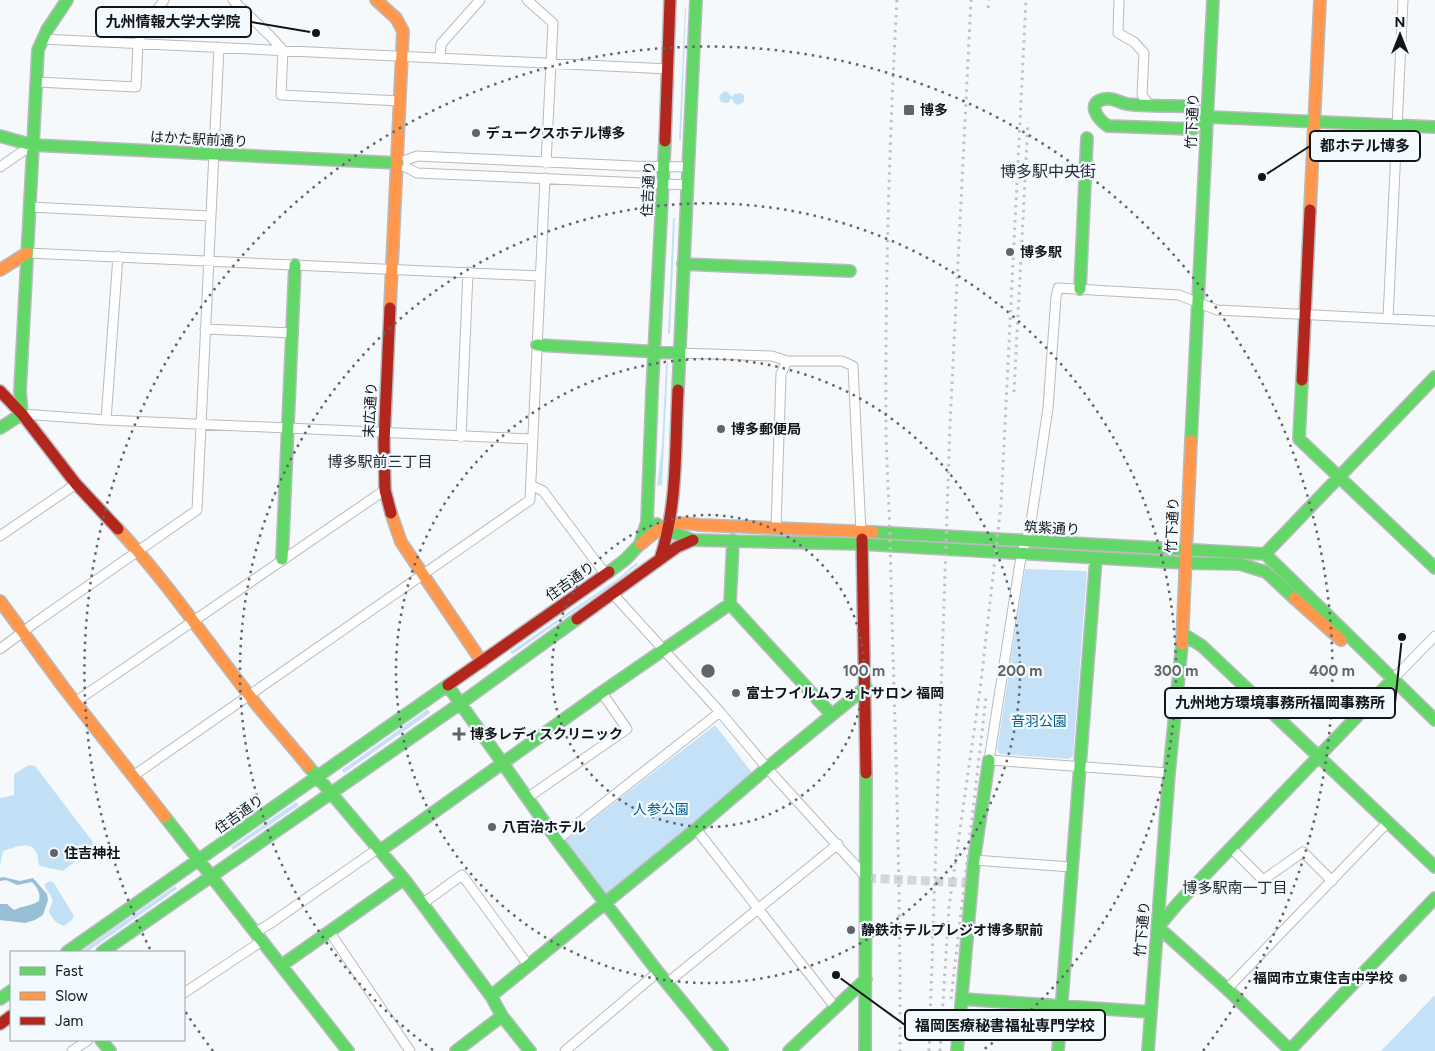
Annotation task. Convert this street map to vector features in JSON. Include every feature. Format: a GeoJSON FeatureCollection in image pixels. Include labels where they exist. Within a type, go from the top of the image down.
{"type":"FeatureCollection","features":[{"type":"Feature","properties":{"kind":"main road"},"geometry":{"type":"LineString","coordinates":[[22,414],[20,391],[38,50],[42,39],[67,0]]}},
{"type":"Feature","properties":{"kind":"main road","name":"末広通り"},"geometry":{"type":"LineString","coordinates":[[376,0],[402,24],[398,163],[395,187],[384,433],[385,490],[394,526],[401,542],[482,662]]}},
{"type":"Feature","properties":{"kind":"main road","name":"住吉通り"},"geometry":{"type":"LineString","coordinates":[[68,951],[606,575],[626,559],[640,544],[648,522],[654,352],[665,167],[670,0]]}},
{"type":"Feature","properties":{"kind":"main road"},"geometry":{"type":"LineString","coordinates":[[693,524],[679,518],[674,508],[673,498],[678,353],[689,167],[696,0]]}},
{"type":"Feature","properties":{"kind":"main road","name":"竹下通り"},"geometry":{"type":"LineString","coordinates":[[1148,1051],[1169,773],[1183,634],[1206,116],[1213,0]]}},
{"type":"Feature","properties":{"kind":"main road"},"geometry":{"type":"LineString","coordinates":[[1320,0],[1299,439],[1435,568]]}},
{"type":"Feature","properties":{"kind":"main road"},"geometry":{"type":"LineString","coordinates":[[1206,116],[1192,129],[1187,129],[1108,126],[1099,122],[1094,115],[1095,106],[1100,100],[1109,97],[1125,104],[1189,107],[1206,116],[1435,127]]}},
{"type":"Feature","properties":{"kind":"main road","name":"はかた駅前通り"},"geometry":{"type":"LineString","coordinates":[[0,136],[32,145],[398,163]]}},
{"type":"Feature","properties":{"kind":"main road"},"geometry":{"type":"LineString","coordinates":[[1080,289],[1087,138]]}},
{"type":"Feature","properties":{"kind":"main road"},"geometry":{"type":"LineString","coordinates":[[0,270],[27,253]]}},
{"type":"Feature","properties":{"kind":"main road"},"geometry":{"type":"LineString","coordinates":[[683,264],[850,271]]}},
{"type":"Feature","properties":{"kind":"main road"},"geometry":{"type":"LineString","coordinates":[[282,559],[295,265]]}},
{"type":"Feature","properties":{"kind":"main road"},"geometry":{"type":"LineString","coordinates":[[538,345],[678,353]]}},
{"type":"Feature","properties":{"kind":"main road"},"geometry":{"type":"LineString","coordinates":[[1265,554],[1435,377]]}},
{"type":"Feature","properties":{"kind":"main road"},"geometry":{"type":"LineString","coordinates":[[0,391],[22,414],[76,484],[138,551],[194,620],[250,695],[317,777],[380,849],[491,996],[502,1016],[530,1051]]}},
{"type":"Feature","properties":{"kind":"main road"},"geometry":{"type":"LineString","coordinates":[[0,428],[22,414]]}},
{"type":"Feature","properties":{"kind":"main road"},"geometry":{"type":"LineString","coordinates":[[660,559],[666,541],[666,526],[673,498]]}},
{"type":"Feature","properties":{"kind":"main road"},"geometry":{"type":"LineString","coordinates":[[648,500],[649,512],[666,526]]}},
{"type":"Feature","properties":{"kind":"main road","name":"筑紫通り"},"geometry":{"type":"LineString","coordinates":[[666,526],[693,524],[861,532],[1023,547],[1096,558],[1185,564],[1240,564],[1266,572],[1385,681],[1392,680]]}},
{"type":"Feature","properties":{"kind":"main road"},"geometry":{"type":"LineString","coordinates":[[640,544],[666,526]]}},
{"type":"Feature","properties":{"kind":"main road","name":"筑紫通り"},"geometry":{"type":"LineString","coordinates":[[666,526],[693,540],[1186,550],[1265,554],[1435,720]]}},
{"type":"Feature","properties":{"kind":"main road"},"geometry":{"type":"LineString","coordinates":[[861,532],[866,687],[867,878],[865,1051]]}},
{"type":"Feature","properties":{"kind":"main road"},"geometry":{"type":"LineString","coordinates":[[103,951],[461,702],[677,546],[693,540]]}},
{"type":"Feature","properties":{"kind":"main road"},"geometry":{"type":"LineString","coordinates":[[733,540],[730,604],[831,714]]}},
{"type":"Feature","properties":{"kind":"main road"},"geometry":{"type":"LineString","coordinates":[[1058,1051],[1078,767],[1096,558]]}},
{"type":"Feature","properties":{"kind":"main road"},"geometry":{"type":"LineString","coordinates":[[0,601],[75,702],[348,1051]]}},
{"type":"Feature","properties":{"kind":"main road"},"geometry":{"type":"LineString","coordinates":[[380,849],[663,649],[730,604]]}},
{"type":"Feature","properties":{"kind":"main road"},"geometry":{"type":"LineString","coordinates":[[1183,634],[1202,646],[1319,756],[1386,823],[1435,867]]}},
{"type":"Feature","properties":{"kind":"main road"},"geometry":{"type":"LineString","coordinates":[[1392,680],[1179,902],[1158,927],[1227,989],[1290,1051],[1435,898]]}},
{"type":"Feature","properties":{"kind":"main road"},"geometry":{"type":"LineString","coordinates":[[448,686],[557,840],[658,972],[722,1051]]}},
{"type":"Feature","properties":{"kind":"main road"},"geometry":{"type":"LineString","coordinates":[[491,996],[866,687]]}},
{"type":"Feature","properties":{"kind":"main road"},"geometry":{"type":"LineString","coordinates":[[957,1051],[974,860],[988,760]]}},
{"type":"Feature","properties":{"kind":"main road"},"geometry":{"type":"LineString","coordinates":[[282,965],[404,879]]}},
{"type":"Feature","properties":{"kind":"main road"},"geometry":{"type":"LineString","coordinates":[[789,1051],[866,979]]}},
{"type":"Feature","properties":{"kind":"main road"},"geometry":{"type":"LineString","coordinates":[[962,999],[1150,1012]]}},
{"type":"Feature","properties":{"kind":"main road"},"geometry":{"type":"LineString","coordinates":[[456,1051],[502,1016]]}},
{"type":"Feature","properties":{"kind":"street"},"geometry":{"type":"LineString","coordinates":[[37,82],[136,87],[138,43],[145,27],[164,0]]}},
{"type":"Feature","properties":{"kind":"street"},"geometry":{"type":"LineString","coordinates":[[233,0],[244,4],[282,50],[281,95],[400,101]]}},
{"type":"Feature","properties":{"kind":"street"},"geometry":{"type":"LineString","coordinates":[[440,58],[441,44],[480,0]]}},
{"type":"Feature","properties":{"kind":"street"},"geometry":{"type":"LineString","coordinates":[[527,0],[553,23],[546,162]]}},
{"type":"Feature","properties":{"kind":"street"},"geometry":{"type":"LineString","coordinates":[[1119,0],[1118,34],[1134,42],[1144,53],[1142,95],[1149,105]]}},
{"type":"Feature","properties":{"kind":"street"},"geometry":{"type":"LineString","coordinates":[[1388,318],[1403,0]]}},
{"type":"Feature","properties":{"kind":"street"},"geometry":{"type":"LineString","coordinates":[[42,39],[669,70]]}},
{"type":"Feature","properties":{"kind":"street"},"geometry":{"type":"LineString","coordinates":[[0,649],[196,510],[219,47]]}},
{"type":"Feature","properties":{"kind":"street"},"geometry":{"type":"LineString","coordinates":[[0,167],[32,145]]}},
{"type":"Feature","properties":{"kind":"street","name":"はかた駅前通り"},"geometry":{"type":"LineString","coordinates":[[398,163],[417,156],[689,167]]}},
{"type":"Feature","properties":{"kind":"street","name":"はかた駅前通り"},"geometry":{"type":"LineString","coordinates":[[398,163],[417,172],[688,185]]}},
{"type":"Feature","properties":{"kind":"street"},"geometry":{"type":"LineString","coordinates":[[133,776],[530,500],[545,178]]}},
{"type":"Feature","properties":{"kind":"street"},"geometry":{"type":"LineString","coordinates":[[30,207],[210,216]]}},
{"type":"Feature","properties":{"kind":"street"},"geometry":{"type":"LineString","coordinates":[[27,253],[540,276]]}},
{"type":"Feature","properties":{"kind":"street"},"geometry":{"type":"LineString","coordinates":[[106,420],[118,256]]}},
{"type":"Feature","properties":{"kind":"street"},"geometry":{"type":"LineString","coordinates":[[461,437],[468,272]]}},
{"type":"Feature","properties":{"kind":"street"},"geometry":{"type":"LineString","coordinates":[[1169,773],[988,760],[1023,547],[1030,529],[1048,408],[1058,288],[1179,295],[1217,310],[1435,321]]}},
{"type":"Feature","properties":{"kind":"street"},"geometry":{"type":"LineString","coordinates":[[205,329],[292,333]]}},
{"type":"Feature","properties":{"kind":"street"},"geometry":{"type":"LineString","coordinates":[[678,353],[772,356],[787,361],[842,361],[853,366],[861,532]]}},
{"type":"Feature","properties":{"kind":"street"},"geometry":{"type":"LineString","coordinates":[[776,527],[775,510],[781,374],[787,361]]}},
{"type":"Feature","properties":{"kind":"street"},"geometry":{"type":"LineString","coordinates":[[22,414],[106,420],[532,440]]}},
{"type":"Feature","properties":{"kind":"street"},"geometry":{"type":"LineString","coordinates":[[0,536],[76,484]]}},
{"type":"Feature","properties":{"kind":"street"},"geometry":{"type":"LineString","coordinates":[[531,485],[543,491],[606,575]]}},
{"type":"Feature","properties":{"kind":"street"},"geometry":{"type":"LineString","coordinates":[[75,702],[385,490]]}},
{"type":"Feature","properties":{"kind":"street"},"geometry":{"type":"LineString","coordinates":[[613,594],[867,878]]}},
{"type":"Feature","properties":{"kind":"street"},"geometry":{"type":"LineString","coordinates":[[1392,680],[1435,636]]}},
{"type":"Feature","properties":{"kind":"street"},"geometry":{"type":"LineString","coordinates":[[527,798],[627,729],[602,692]]}},
{"type":"Feature","properties":{"kind":"street"},"geometry":{"type":"LineString","coordinates":[[557,840],[720,712]]}},
{"type":"Feature","properties":{"kind":"street"},"geometry":{"type":"LineString","coordinates":[[1227,989],[1386,823]]}},
{"type":"Feature","properties":{"kind":"street"},"geometry":{"type":"LineString","coordinates":[[696,829],[835,1007]]}},
{"type":"Feature","properties":{"kind":"street"},"geometry":{"type":"LineString","coordinates":[[667,983],[838,844]]}},
{"type":"Feature","properties":{"kind":"street"},"geometry":{"type":"LineString","coordinates":[[1231,848],[1263,880],[1303,852],[1332,881]]}},
{"type":"Feature","properties":{"kind":"street"},"geometry":{"type":"LineString","coordinates":[[185,992],[259,936],[268,925],[380,849]]}},
{"type":"Feature","properties":{"kind":"street"},"geometry":{"type":"LineString","coordinates":[[974,860],[1071,867]]}},
{"type":"Feature","properties":{"kind":"street"},"geometry":{"type":"LineString","coordinates":[[422,904],[462,875],[528,966]]}},
{"type":"Feature","properties":{"kind":"street"},"geometry":{"type":"LineString","coordinates":[[329,931],[410,1051]]}},
{"type":"Feature","properties":{"kind":"street"},"geometry":{"type":"LineString","coordinates":[[565,1051],[658,972]]}},
{"type":"Feature","properties":{"kind":"street"},"geometry":{"type":"LineString","coordinates":[[72,1051],[87,1041]]}},
{"type":"Feature","properties":{"kind":"green space"},"geometry":{"type":"Polygon","coordinates":[[[685,9],[681,140],[679,140],[685,9]]]}},
{"type":"Feature","properties":{"kind":"green space"},"geometry":{"type":"Polygon","coordinates":[[[673,218],[675,218],[670,334],[668,334],[673,218]]]}},
{"type":"Feature","properties":{"kind":"green space"},"geometry":{"type":"Polygon","coordinates":[[[666,364],[668,364],[662,485],[657,486],[662,445],[666,364]]]}},
{"type":"Feature","properties":{"kind":"green space"},"geometry":{"type":"Polygon","coordinates":[[[636,563],[638,564],[620,579],[513,654],[510,652],[619,578],[636,563]]]}},
{"type":"Feature","properties":{"kind":"green space","name":"音羽公園"},"geometry":{"type":"Polygon","coordinates":[[[1025,569],[1087,571],[1073,756],[1069,759],[1000,754],[997,750],[1025,569]]]}},
{"type":"Feature","properties":{"kind":"green space"},"geometry":{"type":"Polygon","coordinates":[[[428,709],[430,713],[344,773],[342,770],[428,709]]]}},
{"type":"Feature","properties":{"kind":"green space","name":"人参公園"},"geometry":{"type":"Polygon","coordinates":[[[715,725],[757,779],[607,894],[566,840],[715,725]]]}},
{"type":"Feature","properties":{"kind":"green space"},"geometry":{"type":"Polygon","coordinates":[[[296,802],[299,805],[233,850],[231,847],[296,802]]]}},
{"type":"Feature","properties":{"kind":"green space"},"geometry":{"type":"Polygon","coordinates":[[[175,886],[177,889],[88,951],[81,951],[175,886]]]}},
{"type":"Feature","properties":{"kind":"green space"},"geometry":{"type":"Polygon","coordinates":[[[1435,995],[1435,1051],[1381,1051],[1435,995]]]}},
{"type":"Feature","properties":{"kind":"shaded area"},"geometry":{"type":"Polygon","coordinates":[[[725,91],[732,97],[734,94],[741,93],[744,95],[744,102],[738,105],[734,103],[732,98],[728,103],[721,102],[719,96],[725,91]]]}},
{"type":"Feature","properties":{"kind":"shaded area"},"geometry":{"type":"Polygon","coordinates":[[[29,765],[35,766],[93,842],[92,848],[63,871],[40,866],[34,849],[27,846],[3,851],[0,866],[0,798],[14,795],[14,774],[29,765]]]}},
{"type":"Feature","properties":{"kind":"shaded area"},"geometry":{"type":"Polygon","coordinates":[[[0,878],[20,881],[33,878],[47,894],[48,900],[43,915],[25,923],[0,920],[0,904],[7,904],[14,910],[39,901],[38,890],[32,882],[17,885],[6,880],[0,881],[0,878]]]}},
{"type":"Feature","properties":{"kind":"shaded area"},"geometry":{"type":"Polygon","coordinates":[[[50,881],[54,883],[74,916],[64,926],[53,918],[49,911],[52,901],[45,884],[50,881]]]}},
{"type":"Feature","properties":{"kind":"tunnel"},"geometry":{"type":"LineString","coordinates":[[867,878],[971,883]]}},
{"type":"Feature","properties":{"kind":"railway"},"geometry":{"type":"LineString","coordinates":[[897,0],[888,216],[886,433],[898,859],[900,1051]]}},
{"type":"Feature","properties":{"kind":"railway"},"geometry":{"type":"LineString","coordinates":[[929,1051],[950,424],[971,0]]}},
{"type":"Feature","properties":{"kind":"railway"},"geometry":{"type":"LineString","coordinates":[[988,8],[989,0]]}},
{"type":"Feature","properties":{"kind":"railway"},"geometry":{"type":"LineString","coordinates":[[940,1051],[949,907],[981,682],[1001,505],[1026,0]]}},
{"type":"Feature","properties":{"kind":"railway"},"geometry":{"type":"LineString","coordinates":[[1014,392],[1028,122]]}},
{"type":"Feature","properties":{"kind":"railway"},"geometry":{"type":"LineString","coordinates":[[951,999],[986,698]]}},
{"type":"Feature","properties":{"kind":"traffic: fast"},"geometry":{"type":"LineString","coordinates":[[0,428],[22,414],[20,391],[38,50],[47,30],[67,0]]}},
{"type":"Feature","properties":{"kind":"traffic: fast"},"geometry":{"type":"LineString","coordinates":[[678,390],[696,0]]}},
{"type":"Feature","properties":{"kind":"traffic: fast"},"geometry":{"type":"LineString","coordinates":[[1191,441],[1213,0]]}},
{"type":"Feature","properties":{"kind":"traffic: fast"},"geometry":{"type":"LineString","coordinates":[[1206,116],[1193,129],[1108,126],[1097,116],[1095,107],[1099,101],[1114,99],[1133,105],[1187,107],[1210,117],[1435,127]]}},
{"type":"Feature","properties":{"kind":"traffic: fast"},"geometry":{"type":"LineString","coordinates":[[0,136],[32,145],[398,163]]}},
{"type":"Feature","properties":{"kind":"traffic: fast"},"geometry":{"type":"LineString","coordinates":[[1080,289],[1087,138]]}},
{"type":"Feature","properties":{"kind":"traffic: fast"},"geometry":{"type":"LineString","coordinates":[[609,572],[626,559],[640,544],[647,522],[665,141]]}},
{"type":"Feature","properties":{"kind":"traffic: fast"},"geometry":{"type":"LineString","coordinates":[[683,264],[850,271]]}},
{"type":"Feature","properties":{"kind":"traffic: fast"},"geometry":{"type":"LineString","coordinates":[[282,559],[295,265]]}},
{"type":"Feature","properties":{"kind":"traffic: fast"},"geometry":{"type":"LineString","coordinates":[[537,345],[678,353]]}},
{"type":"Feature","properties":{"kind":"traffic: fast"},"geometry":{"type":"LineString","coordinates":[[1265,554],[1435,377]]}},
{"type":"Feature","properties":{"kind":"traffic: fast"},"geometry":{"type":"LineString","coordinates":[[1302,380],[1299,439],[1435,568]]}},
{"type":"Feature","properties":{"kind":"traffic: fast"},"geometry":{"type":"LineString","coordinates":[[657,524],[661,528],[693,540],[862,544],[1185,563],[1240,564],[1266,572],[1294,598]]}},
{"type":"Feature","properties":{"kind":"traffic: fast"},"geometry":{"type":"LineString","coordinates":[[873,532],[1265,554],[1435,720]]}},
{"type":"Feature","properties":{"kind":"traffic: fast"},"geometry":{"type":"LineString","coordinates":[[733,540],[730,604],[831,714]]}},
{"type":"Feature","properties":{"kind":"traffic: fast"},"geometry":{"type":"LineString","coordinates":[[1058,1051],[1096,558]]}},
{"type":"Feature","properties":{"kind":"traffic: fast"},"geometry":{"type":"LineString","coordinates":[[381,850],[598,695],[730,604]]}},
{"type":"Feature","properties":{"kind":"traffic: fast"},"geometry":{"type":"LineString","coordinates":[[103,951],[461,703],[577,619]]}},
{"type":"Feature","properties":{"kind":"traffic: fast"},"geometry":{"type":"LineString","coordinates":[[1183,634],[1202,646],[1435,867]]}},
{"type":"Feature","properties":{"kind":"traffic: fast"},"geometry":{"type":"LineString","coordinates":[[1148,1051],[1169,773],[1182,644]]}},
{"type":"Feature","properties":{"kind":"traffic: fast"},"geometry":{"type":"LineString","coordinates":[[1291,1051],[1227,989],[1158,927],[1179,902],[1392,680]]}},
{"type":"Feature","properties":{"kind":"traffic: fast"},"geometry":{"type":"LineString","coordinates":[[68,951],[448,685]]}},
{"type":"Feature","properties":{"kind":"traffic: fast"},"geometry":{"type":"LineString","coordinates":[[448,686],[557,840],[658,972],[722,1051]]}},
{"type":"Feature","properties":{"kind":"traffic: fast"},"geometry":{"type":"LineString","coordinates":[[491,996],[866,687]]}},
{"type":"Feature","properties":{"kind":"traffic: fast"},"geometry":{"type":"LineString","coordinates":[[957,1051],[974,860],[989,760]]}},
{"type":"Feature","properties":{"kind":"traffic: fast"},"geometry":{"type":"LineString","coordinates":[[308,766],[404,879],[491,996],[502,1016],[530,1051]]}},
{"type":"Feature","properties":{"kind":"traffic: fast"},"geometry":{"type":"LineString","coordinates":[[865,1051],[866,773]]}},
{"type":"Feature","properties":{"kind":"traffic: fast"},"geometry":{"type":"LineString","coordinates":[[165,817],[348,1051]]}},
{"type":"Feature","properties":{"kind":"traffic: fast"},"geometry":{"type":"LineString","coordinates":[[282,965],[404,879]]}},
{"type":"Feature","properties":{"kind":"traffic: fast"},"geometry":{"type":"LineString","coordinates":[[1289,1051],[1435,898]]}},
{"type":"Feature","properties":{"kind":"traffic: fast"},"geometry":{"type":"LineString","coordinates":[[789,1051],[866,979]]}},
{"type":"Feature","properties":{"kind":"traffic: fast"},"geometry":{"type":"LineString","coordinates":[[0,999],[10,992]]}},
{"type":"Feature","properties":{"kind":"traffic: fast"},"geometry":{"type":"LineString","coordinates":[[962,999],[1150,1012]]}},
{"type":"Feature","properties":{"kind":"traffic: fast"},"geometry":{"type":"LineString","coordinates":[[456,1051],[502,1016]]}},
{"type":"Feature","properties":{"kind":"traffic: fast"},"geometry":{"type":"LineString","coordinates":[[102,1041],[110,1051]]}},
{"type":"Feature","properties":{"kind":"traffic: slow"},"geometry":{"type":"LineString","coordinates":[[376,0],[396,18],[403,31],[390,308]]}},
{"type":"Feature","properties":{"kind":"traffic: slow"},"geometry":{"type":"LineString","coordinates":[[1310,210],[1320,0]]}},
{"type":"Feature","properties":{"kind":"traffic: slow"},"geometry":{"type":"LineString","coordinates":[[0,270],[27,253]]}},
{"type":"Feature","properties":{"kind":"traffic: slow"},"geometry":{"type":"LineString","coordinates":[[1182,644],[1191,441]]}},
{"type":"Feature","properties":{"kind":"traffic: slow"},"geometry":{"type":"LineString","coordinates":[[391,513],[401,542],[482,662]]}},
{"type":"Feature","properties":{"kind":"traffic: slow"},"geometry":{"type":"LineString","coordinates":[[641,544],[662,527],[673,523],[873,532]]}},
{"type":"Feature","properties":{"kind":"traffic: slow"},"geometry":{"type":"LineString","coordinates":[[118,529],[155,571],[256,704],[308,766]]}},
{"type":"Feature","properties":{"kind":"traffic: slow"},"geometry":{"type":"LineString","coordinates":[[1294,598],[1341,640]]}},
{"type":"Feature","properties":{"kind":"traffic: slow"},"geometry":{"type":"LineString","coordinates":[[0,601],[64,688],[165,817]]}},
{"type":"Feature","properties":{"kind":"traffic: jam"},"geometry":{"type":"LineString","coordinates":[[665,141],[670,0]]}},
{"type":"Feature","properties":{"kind":"traffic: jam"},"geometry":{"type":"LineString","coordinates":[[1302,380],[1310,210]]}},
{"type":"Feature","properties":{"kind":"traffic: jam"},"geometry":{"type":"LineString","coordinates":[[390,308],[384,442],[385,490],[391,513]]}},
{"type":"Feature","properties":{"kind":"traffic: jam"},"geometry":{"type":"LineString","coordinates":[[660,559],[666,539],[673,497],[678,390]]}},
{"type":"Feature","properties":{"kind":"traffic: jam"},"geometry":{"type":"LineString","coordinates":[[0,391],[22,414],[76,484],[118,529]]}},
{"type":"Feature","properties":{"kind":"traffic: jam"},"geometry":{"type":"LineString","coordinates":[[862,539],[866,773]]}},
{"type":"Feature","properties":{"kind":"traffic: jam"},"geometry":{"type":"LineString","coordinates":[[577,619],[677,547],[693,540]]}},
{"type":"Feature","properties":{"kind":"traffic: jam"},"geometry":{"type":"LineString","coordinates":[[448,685],[609,572]]}},
{"type":"Feature","properties":{"kind":"traffic: jam"},"geometry":{"type":"LineString","coordinates":[[0,1024],[10,1017]]}},
{"type":"Feature","properties":{"kind":"place","name":"九州情報大学大学院"},"geometry":{"type":"Point","coordinates":[316,33]}},
{"type":"Feature","properties":{"kind":"place","name":"博多"},"geometry":{"type":"Point","coordinates":[909,110]}},
{"type":"Feature","properties":{"kind":"place","name":"デュークスホテル博多"},"geometry":{"type":"Point","coordinates":[476,133]}},
{"type":"Feature","properties":{"kind":"place","name":"都ホテル博多"},"geometry":{"type":"Point","coordinates":[1262,177]}},
{"type":"Feature","properties":{"kind":"place","name":"博多駅"},"geometry":{"type":"Point","coordinates":[1010,252]}},
{"type":"Feature","properties":{"kind":"place","name":"博多郵便局"},"geometry":{"type":"Point","coordinates":[721,429]}},
{"type":"Feature","properties":{"kind":"place","name":"九州地方環境事務所福岡事務所"},"geometry":{"type":"Point","coordinates":[1402,637]}},
{"type":"Feature","properties":{"kind":"place","name":"富士フイルムフォトサロン 福岡"},"geometry":{"type":"Point","coordinates":[736,693]}},
{"type":"Feature","properties":{"kind":"place","name":"博多レディスクリニック"},"geometry":{"type":"Point","coordinates":[459,734]}},
{"type":"Feature","properties":{"kind":"place","name":"八百治ホテル"},"geometry":{"type":"Point","coordinates":[492,827]}},
{"type":"Feature","properties":{"kind":"place","name":"住吉神社"},"geometry":{"type":"Point","coordinates":[54,853]}},
{"type":"Feature","properties":{"kind":"place","name":"静鉄ホテルプレジオ博多駅前"},"geometry":{"type":"Point","coordinates":[851,930]}},
{"type":"Feature","properties":{"kind":"place","name":"福岡医療秘書福祉専門学校"},"geometry":{"type":"Point","coordinates":[836,975]}},
{"type":"Feature","properties":{"kind":"place","name":"福岡市立東住吉中学校"},"geometry":{"type":"Point","coordinates":[1403,978]}},
{"type":"Feature","properties":{"kind":"district","name":"博多駅中央街"},"geometry":{"type":"Point","coordinates":[1048,171]}},
{"type":"Feature","properties":{"kind":"district","name":"博多駅前三丁目"},"geometry":{"type":"Point","coordinates":[380,462]}},
{"type":"Feature","properties":{"kind":"district","name":"博多駅南一丁目"},"geometry":{"type":"Point","coordinates":[1235,888]}}]}
